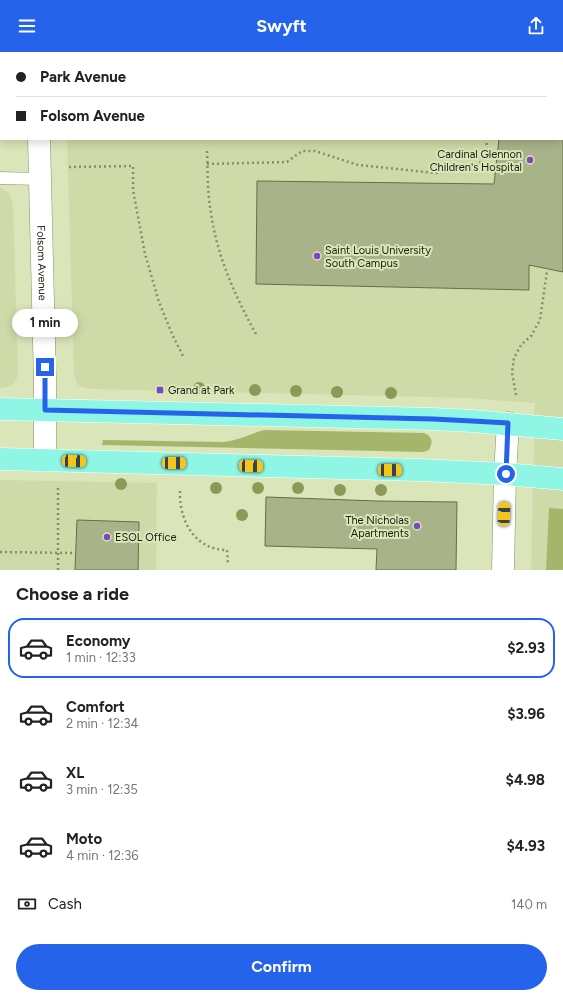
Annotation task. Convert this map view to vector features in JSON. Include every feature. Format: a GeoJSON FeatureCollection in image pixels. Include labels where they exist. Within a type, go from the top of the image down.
{"type":"FeatureCollection","features":[{"type":"Feature","properties":{"kind":"main road"},"geometry":{"type":"LineString","coordinates":[[0,409],[433,419],[508,423],[563,429]]}},
{"type":"Feature","properties":{"kind":"main road"},"geometry":{"type":"LineString","coordinates":[[0,459],[413,470],[506,474],[563,479]]}},
{"type":"Feature","properties":{"kind":"street","name":"Folsom Avenue"},"geometry":{"type":"LineString","coordinates":[[39,140],[45,460]]}},
{"type":"Feature","properties":{"kind":"street"},"geometry":{"type":"LineString","coordinates":[[502,570],[508,423]]}},
{"type":"Feature","properties":{"kind":"lane"},"geometry":{"type":"LineString","coordinates":[[0,178],[40,179]]}},
{"type":"Feature","properties":{"kind":"path"},"geometry":{"type":"LineString","coordinates":[[207,164],[287,162],[302,151],[315,151],[358,165],[436,174],[472,166],[481,162],[486,152],[487,140]]}},
{"type":"Feature","properties":{"kind":"path"},"geometry":{"type":"LineString","coordinates":[[207,151],[207,184],[211,214],[217,241],[226,270],[241,307],[256,334]]}},
{"type":"Feature","properties":{"kind":"path"},"geometry":{"type":"LineString","coordinates":[[69,167],[133,166],[133,190],[145,254],[159,302],[183,356]]}},
{"type":"Feature","properties":{"kind":"path"},"geometry":{"type":"LineString","coordinates":[[516,395],[512,373],[514,358],[521,345],[531,336],[540,320],[547,271]]}},
{"type":"Feature","properties":{"kind":"path"},"geometry":{"type":"LineString","coordinates":[[58,488],[58,570]]}},
{"type":"Feature","properties":{"kind":"path"},"geometry":{"type":"LineString","coordinates":[[180,491],[181,509],[194,536],[206,545],[220,550],[228,550],[228,563]]}},
{"type":"Feature","properties":{"kind":"path"},"geometry":{"type":"LineString","coordinates":[[0,552],[75,553]]}},
{"type":"Feature","properties":{"kind":"shaded area","name":"Saint Louis University South Campus"},"geometry":{"type":"Polygon","coordinates":[[[67,140],[563,140],[563,570],[531,570],[535,403],[468,398],[94,389],[85,388],[78,385],[74,373],[67,140]]]}},
{"type":"Feature","properties":{"kind":"shaded area"},"geometry":{"type":"Polygon","coordinates":[[[0,187],[9,193],[13,204],[18,371],[17,378],[14,383],[3,388],[0,388],[0,187]]]}},
{"type":"Feature","properties":{"kind":"shaded area"},"geometry":{"type":"Polygon","coordinates":[[[264,430],[424,433],[431,438],[432,442],[429,450],[424,452],[102,445],[103,440],[224,442],[264,430]]]}},
{"type":"Feature","properties":{"kind":"shaded area"},"geometry":{"type":"Polygon","coordinates":[[[0,480],[157,483],[156,570],[0,570],[0,480]]]}},
{"type":"Feature","properties":{"kind":"shaded area"},"geometry":{"type":"Polygon","coordinates":[[[549,508],[563,509],[563,570],[546,570],[549,508]]]}},
{"type":"Feature","properties":{"kind":"building","name":"Cardinal Glennon Children's Hospital"},"geometry":{"type":"Polygon","coordinates":[[[499,140],[563,140],[563,272],[529,265],[529,290],[256,284],[257,181],[494,184],[499,140]]]}},
{"type":"Feature","properties":{"kind":"building"},"geometry":{"type":"Polygon","coordinates":[[[266,497],[457,502],[456,570],[376,570],[377,549],[265,546],[266,497]]]}},
{"type":"Feature","properties":{"kind":"building","name":"ESOL Office"},"geometry":{"type":"Polygon","coordinates":[[[77,520],[139,522],[138,570],[75,570],[77,520]]]}},
{"type":"Feature","properties":{"kind":"place","name":"Cardinal Glennon Children's Hospital"},"geometry":{"type":"Point","coordinates":[530,160]}},
{"type":"Feature","properties":{"kind":"place","name":"Saint Louis University South Campus"},"geometry":{"type":"Point","coordinates":[317,256]}},
{"type":"Feature","properties":{"kind":"place","name":"Grand at Park"},"geometry":{"type":"Point","coordinates":[160,390]}},
{"type":"Feature","properties":{"kind":"place","name":"The Nicholas Apartments"},"geometry":{"type":"Point","coordinates":[417,526]}},
{"type":"Feature","properties":{"kind":"place","name":"ESOL Office"},"geometry":{"type":"Point","coordinates":[107,537]}},
{"type":"Feature","properties":{"kind":"route"},"geometry":{"type":"LineString","coordinates":[[45,367],[45,410],[433,419],[508,423],[506,474]]}}]}
